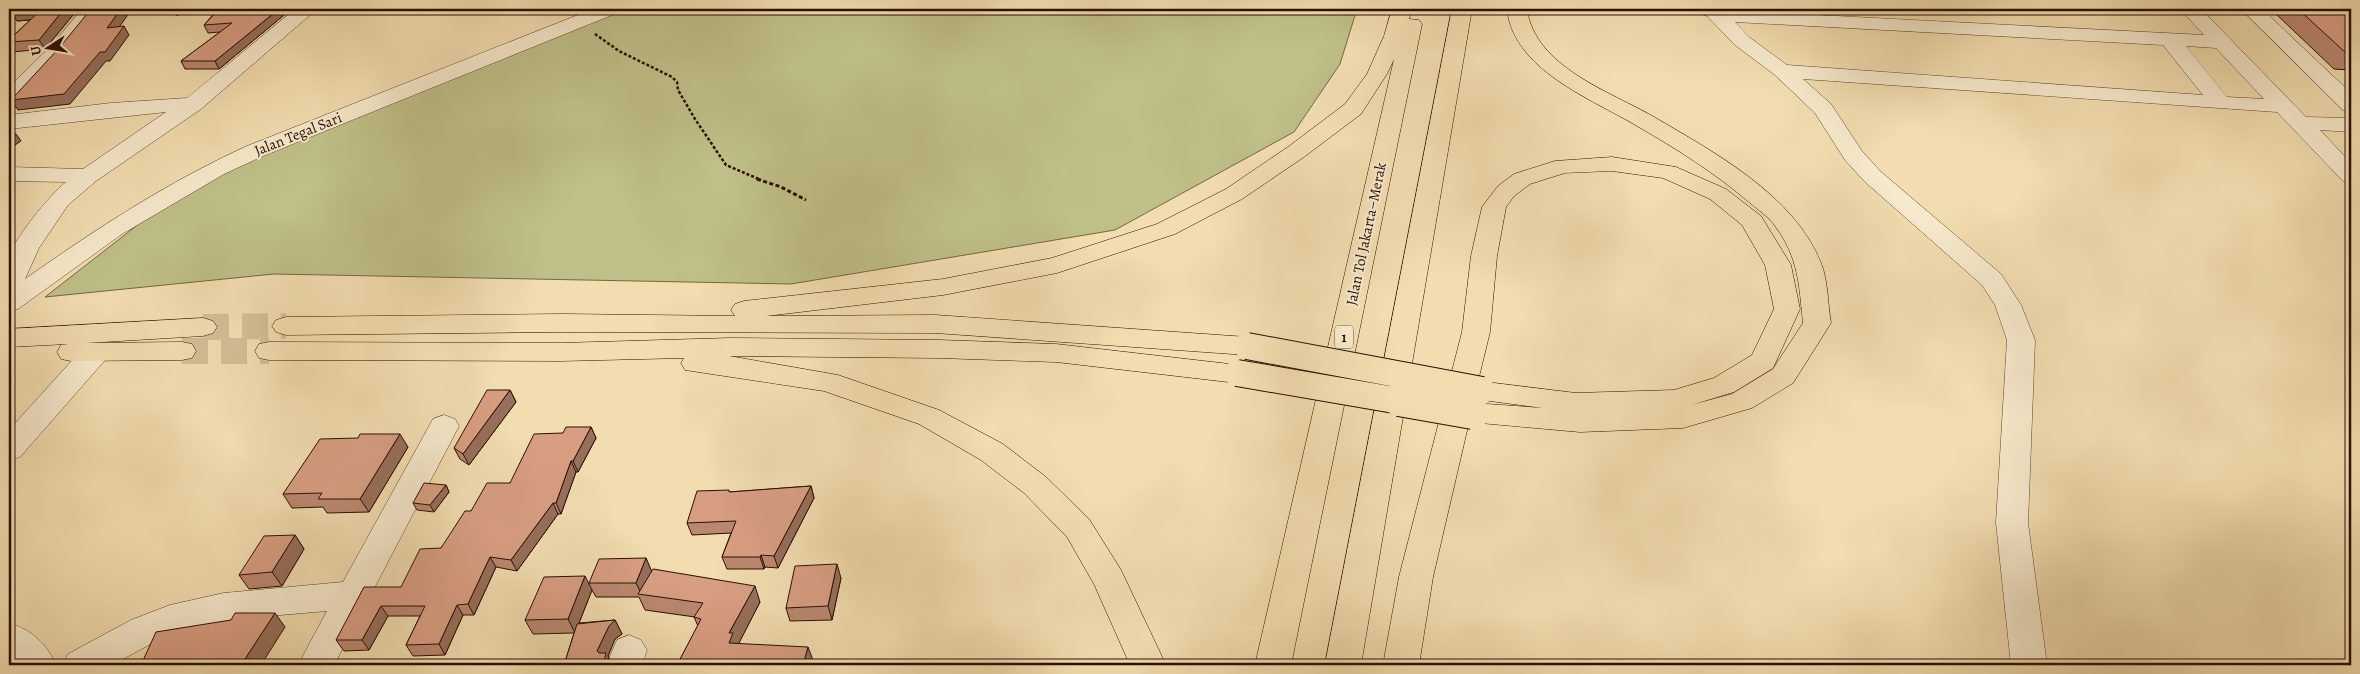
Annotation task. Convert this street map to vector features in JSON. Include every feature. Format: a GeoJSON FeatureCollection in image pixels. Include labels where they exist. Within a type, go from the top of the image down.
{"type":"FeatureCollection","features":[{"type":"Feature","properties":{"kind":"highway"},"geometry":{"type":"LineString","coordinates":[[563,323],[746,310],[943,287],[1057,266],[1166,229],[1234,194],[1296,152],[1353,109],[1377,74],[1394,36],[1402,9]]}},
{"type":"Feature","properties":{"kind":"highway","name":"Jalan Tol Jakarta–Merak"},"geometry":{"type":"LineString","coordinates":[[1273,665],[1416,9]]}},
{"type":"Feature","properties":{"kind":"highway"},"geometry":{"type":"LineString","coordinates":[[1343,665],[1462,9]]}},
{"type":"Feature","properties":{"kind":"highway"},"geometry":{"type":"LineString","coordinates":[[286,326],[563,323],[738,326],[935,324],[1247,346],[1477,401],[1580,422],[1684,418],[1742,401],[1783,376],[1817,323],[1809,264],[1785,221],[1725,170],[1645,121],[1583,88],[1549,64],[1530,45],[1518,19],[1517,9]]}},
{"type":"Feature","properties":{"kind":"highway"},"geometry":{"type":"LineString","coordinates":[[269,351],[561,352],[731,347],[938,349],[1056,353],[1237,373],[1477,401],[1576,403],[1675,400],[1724,385],[1763,361],[1787,309],[1778,266],[1752,221],[1718,194],[1668,172],[1612,164],[1563,166],[1522,179],[1506,191],[1494,208],[1484,256],[1476,332],[1416,577],[1401,665]]}},
{"type":"Feature","properties":{"kind":"highway"},"geometry":{"type":"LineString","coordinates":[[9,338],[203,327]]}},
{"type":"Feature","properties":{"kind":"highway"},"geometry":{"type":"LineString","coordinates":[[9,351],[182,351]]}},
{"type":"Feature","properties":{"kind":"highway"},"geometry":{"type":"LineString","coordinates":[[561,352],[725,365],[828,382],[929,417],[992,452],[1035,485],[1078,528],[1108,579],[1148,665]]}},
{"type":"Feature","properties":{"kind":"street"},"geometry":{"type":"LineString","coordinates":[[9,99],[57,51],[92,9]]}},
{"type":"Feature","properties":{"kind":"street"},"geometry":{"type":"LineString","coordinates":[[9,286],[26,248],[59,200],[88,176],[193,104],[307,9]]}},
{"type":"Feature","properties":{"kind":"street","name":"Jalan Tegal Sari"},"geometry":{"type":"LineString","coordinates":[[9,302],[113,229],[216,169],[255,151],[610,9]]}},
{"type":"Feature","properties":{"kind":"street"},"geometry":{"type":"LineString","coordinates":[[2190,9],[2351,176]]}},
{"type":"Feature","properties":{"kind":"street"},"geometry":{"type":"LineString","coordinates":[[2251,9],[2351,105]]}},
{"type":"Feature","properties":{"kind":"street"},"geometry":{"type":"LineString","coordinates":[[1710,11],[1731,16],[2222,42]]}},
{"type":"Feature","properties":{"kind":"street"},"geometry":{"type":"LineString","coordinates":[[1710,11],[1742,41],[1782,71],[1823,109],[1853,155],[1872,176],[1992,280],[2008,305],[2021,340],[2012,523],[2029,665]]}},
{"type":"Feature","properties":{"kind":"street"},"geometry":{"type":"LineString","coordinates":[[2170,40],[2221,103]]}},
{"type":"Feature","properties":{"kind":"street"},"geometry":{"type":"LineString","coordinates":[[1782,71],[2284,106]]}},
{"type":"Feature","properties":{"kind":"street"},"geometry":{"type":"LineString","coordinates":[[9,122],[111,110],[193,104]]}},
{"type":"Feature","properties":{"kind":"street"},"geometry":{"type":"LineString","coordinates":[[2301,123],[2351,126]]}},
{"type":"Feature","properties":{"kind":"street"},"geometry":{"type":"LineString","coordinates":[[9,174],[88,176]]}},
{"type":"Feature","properties":{"kind":"street"},"geometry":{"type":"LineString","coordinates":[[9,449],[96,352]]}},
{"type":"Feature","properties":{"kind":"street"},"geometry":{"type":"LineString","coordinates":[[316,665],[444,426]]}},
{"type":"Feature","properties":{"kind":"street"},"geometry":{"type":"LineString","coordinates":[[81,665],[154,625],[183,615],[227,608],[354,595]]}},
{"type":"Feature","properties":{"kind":"street"},"geometry":{"type":"LineString","coordinates":[[9,637],[27,649],[38,665]]}},
{"type":"Feature","properties":{"kind":"path"},"geometry":{"type":"LineString","coordinates":[[585,19],[594,33],[619,51],[672,77],[677,82],[678,90],[695,119],[726,165],[745,175],[782,187],[806,200]]}},
{"type":"Feature","properties":{"kind":"green space"},"geometry":{"type":"Polygon","coordinates":[[[622,9],[1357,9],[1340,64],[1294,132],[1115,230],[791,284],[274,274],[45,297],[140,223],[239,163],[622,9]]]}},
{"type":"Feature","properties":{"kind":"building"},"geometry":{"type":"Polygon","coordinates":[[[14,9],[42,9],[11,12],[14,9]]]}},
{"type":"Feature","properties":{"kind":"building"},"geometry":{"type":"Polygon","coordinates":[[[42,9],[64,9],[39,40],[9,42],[9,40],[42,9]]]}},
{"type":"Feature","properties":{"kind":"building"},"geometry":{"type":"Polygon","coordinates":[[[91,9],[121,9],[107,28],[124,26],[105,52],[100,52],[64,94],[11,100],[60,47],[91,9]]]}},
{"type":"Feature","properties":{"kind":"building"},"geometry":{"type":"Polygon","coordinates":[[[219,9],[279,9],[215,61],[181,61],[232,23],[204,25],[219,9]]]}},
{"type":"Feature","properties":{"kind":"building"},"geometry":{"type":"Polygon","coordinates":[[[2298,9],[2351,9],[2351,52],[2345,52],[2298,9]]]}},
{"type":"Feature","properties":{"kind":"building"},"geometry":{"type":"Polygon","coordinates":[[[9,134],[16,134],[9,140],[9,134]]]}},
{"type":"Feature","properties":{"kind":"building"},"geometry":{"type":"Polygon","coordinates":[[[487,390],[510,390],[463,454],[454,448],[487,390]]]}},
{"type":"Feature","properties":{"kind":"building"},"geometry":{"type":"Polygon","coordinates":[[[566,427],[591,427],[573,461],[571,461],[556,503],[553,503],[511,560],[490,557],[468,604],[457,605],[439,644],[406,645],[425,606],[381,606],[362,640],[336,640],[364,587],[401,587],[420,549],[441,548],[465,511],[471,511],[487,483],[510,483],[534,434],[563,433],[566,427]]]}},
{"type":"Feature","properties":{"kind":"building"},"geometry":{"type":"Polygon","coordinates":[[[360,434],[400,434],[360,499],[318,499],[322,493],[283,494],[320,439],[358,438],[360,434]]]}},
{"type":"Feature","properties":{"kind":"building"},"geometry":{"type":"Polygon","coordinates":[[[424,483],[446,485],[430,505],[413,503],[424,483]]]}},
{"type":"Feature","properties":{"kind":"building"},"geometry":{"type":"Polygon","coordinates":[[[811,486],[774,556],[722,557],[736,521],[687,523],[697,491],[729,490],[729,492],[811,486]]]}},
{"type":"Feature","properties":{"kind":"building"},"geometry":{"type":"Polygon","coordinates":[[[295,535],[272,572],[239,575],[264,536],[295,535]]]}},
{"type":"Feature","properties":{"kind":"building"},"geometry":{"type":"Polygon","coordinates":[[[646,558],[636,583],[589,583],[599,559],[646,558]]]}},
{"type":"Feature","properties":{"kind":"building"},"geometry":{"type":"Polygon","coordinates":[[[837,564],[828,606],[786,608],[795,566],[837,564]]]}},
{"type":"Feature","properties":{"kind":"building"},"geometry":{"type":"Polygon","coordinates":[[[653,569],[755,586],[729,633],[733,633],[729,643],[808,647],[803,665],[677,665],[701,619],[694,617],[703,603],[638,594],[653,569]]]}},
{"type":"Feature","properties":{"kind":"building"},"geometry":{"type":"Polygon","coordinates":[[[585,576],[568,619],[525,620],[544,577],[585,576]]]}},
{"type":"Feature","properties":{"kind":"building"},"geometry":{"type":"Polygon","coordinates":[[[235,613],[275,613],[245,659],[287,661],[284,665],[141,665],[156,632],[231,620],[235,613]]]}},
{"type":"Feature","properties":{"kind":"building"},"geometry":{"type":"Polygon","coordinates":[[[615,620],[609,626],[597,651],[599,653],[606,653],[604,662],[564,665],[577,624],[615,620]]]}},
{"type":"Feature","properties":{"kind":"building"},"geometry":{"type":"Polygon","coordinates":[[[345,662],[379,665],[344,665],[345,662]]]}},
{"type":"Feature","properties":{"kind":"tunnel"},"geometry":{"type":"LineString","coordinates":[[203,327],[286,326]]}},
{"type":"Feature","properties":{"kind":"tunnel"},"geometry":{"type":"LineString","coordinates":[[182,351],[269,351]]}}]}
